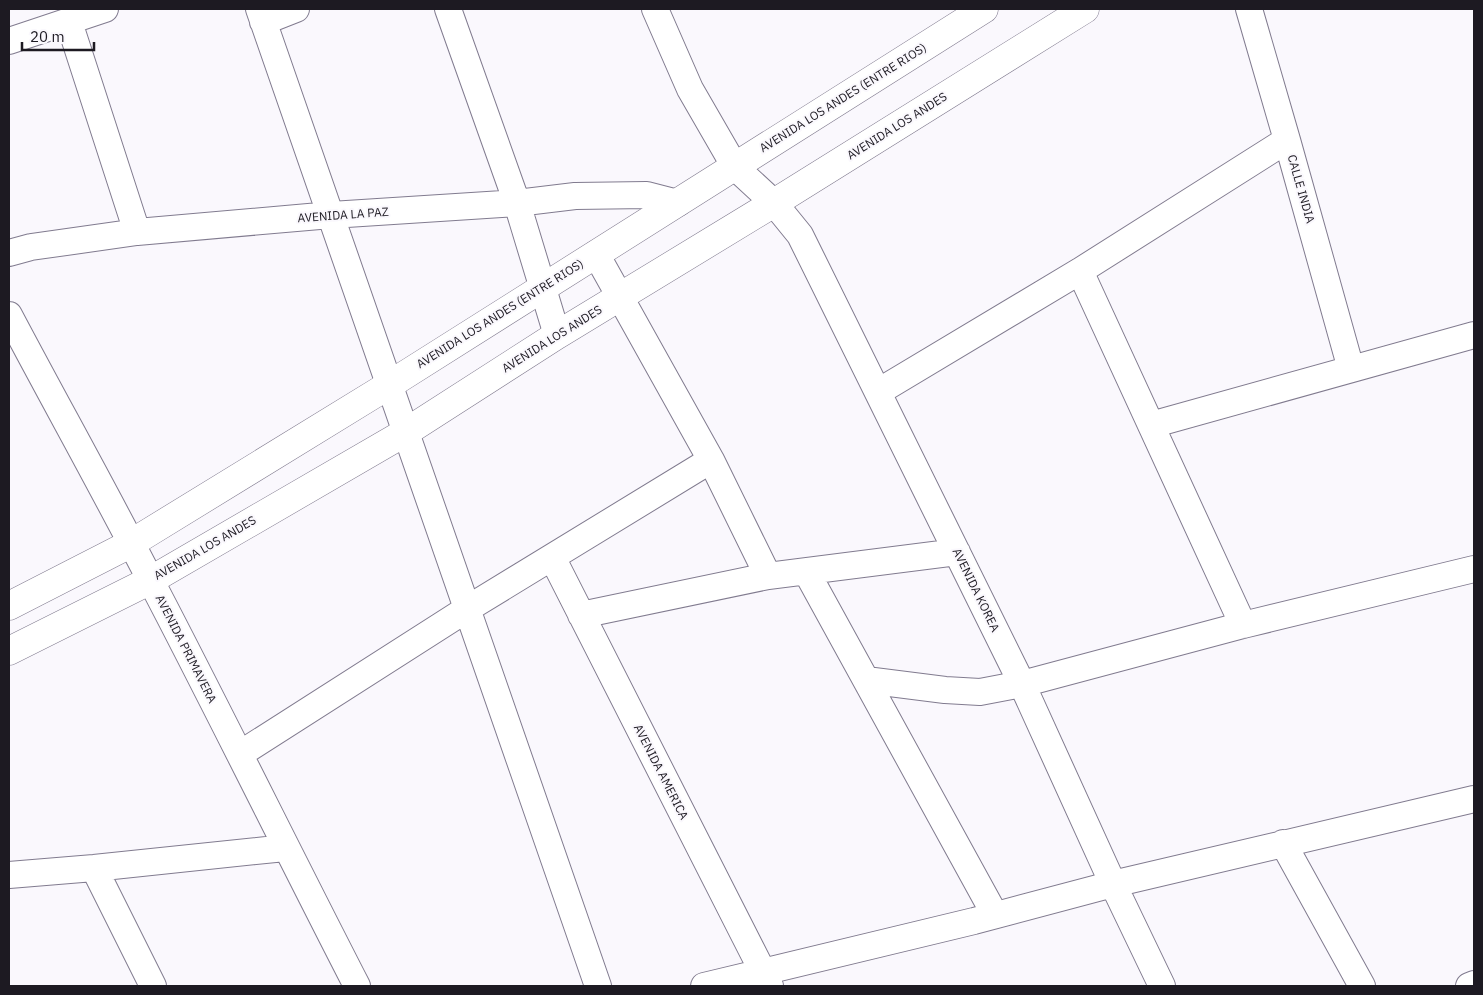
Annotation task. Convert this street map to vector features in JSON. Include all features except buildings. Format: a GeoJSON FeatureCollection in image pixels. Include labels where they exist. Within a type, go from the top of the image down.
{"type":"FeatureCollection","features":[{"type":"Feature","properties":{"kind":"street"},"geometry":{"type":"LineString","coordinates":[[9,41],[104,9]]}},
{"type":"Feature","properties":{"kind":"street"},"geometry":{"type":"LineString","coordinates":[[296,9],[261,15],[598,986]]}},
{"type":"Feature","properties":{"kind":"street"},"geometry":{"type":"LineString","coordinates":[[448,9],[517,203],[558,335]]}},
{"type":"Feature","properties":{"kind":"street","name":"AVENIDA KOREA"},"geometry":{"type":"LineString","coordinates":[[655,9],[690,89],[735,167],[774,202],[800,235],[1022,684],[1113,884],[1162,986]]}},
{"type":"Feature","properties":{"kind":"street","name":"AVENIDA LOS ANDES (ENTRE RIOS)"},"geometry":{"type":"LineString","coordinates":[[12,602],[130,544],[389,385],[984,9]]}},
{"type":"Feature","properties":{"kind":"street","name":"AVENIDA LOS ANDES"},"geometry":{"type":"LineString","coordinates":[[9,651],[151,580],[406,432],[558,335],[1085,9]]}},
{"type":"Feature","properties":{"kind":"street","name":"CALLE INDIA"},"geometry":{"type":"LineString","coordinates":[[1249,9],[1351,369]]}},
{"type":"Feature","properties":{"kind":"street"},"geometry":{"type":"LineString","coordinates":[[69,22],[137,232]]}},
{"type":"Feature","properties":{"kind":"street"},"geometry":{"type":"LineString","coordinates":[[878,392],[1080,270],[1287,140]]}},
{"type":"Feature","properties":{"kind":"street","name":"AVENIDA LA PAZ"},"geometry":{"type":"LineString","coordinates":[[9,253],[31,247],[137,232],[331,215],[517,203],[575,196],[647,195],[678,203]]}},
{"type":"Feature","properties":{"kind":"street"},"geometry":{"type":"LineString","coordinates":[[596,254],[712,460],[768,576]]}},
{"type":"Feature","properties":{"kind":"street"},"geometry":{"type":"LineString","coordinates":[[1080,270],[1243,625]]}},
{"type":"Feature","properties":{"kind":"street","name":"AVENIDA PRIMAVERA"},"geometry":{"type":"LineString","coordinates":[[9,315],[130,544],[151,580],[240,754],[285,848],[357,986]]}},
{"type":"Feature","properties":{"kind":"street"},"geometry":{"type":"LineString","coordinates":[[1151,425],[1474,335]]}},
{"type":"Feature","properties":{"kind":"street"},"geometry":{"type":"LineString","coordinates":[[240,754],[552,557],[712,460]]}},
{"type":"Feature","properties":{"kind":"street"},"geometry":{"type":"LineString","coordinates":[[581,615],[768,576],[957,552]]}},
{"type":"Feature","properties":{"kind":"street","name":"AVENIDA AMERICA"},"geometry":{"type":"LineString","coordinates":[[552,557],[766,979]]}},
{"type":"Feature","properties":{"kind":"street"},"geometry":{"type":"LineString","coordinates":[[866,680],[945,690],[980,692],[1022,684],[1243,625],[1474,569]]}},
{"type":"Feature","properties":{"kind":"street"},"geometry":{"type":"LineString","coordinates":[[806,571],[995,915]]}},
{"type":"Feature","properties":{"kind":"street"},"geometry":{"type":"LineString","coordinates":[[704,986],[766,979],[1113,884],[1283,843],[1471,806]]}},
{"type":"Feature","properties":{"kind":"street"},"geometry":{"type":"LineString","coordinates":[[1283,843],[1362,986]]}},
{"type":"Feature","properties":{"kind":"street"},"geometry":{"type":"LineString","coordinates":[[9,875],[285,848]]}},
{"type":"Feature","properties":{"kind":"street"},"geometry":{"type":"LineString","coordinates":[[94,868],[153,986]]}},
{"type":"Feature","properties":{"kind":"street"},"geometry":{"type":"LineString","coordinates":[[1469,986],[1474,984]]}}]}
